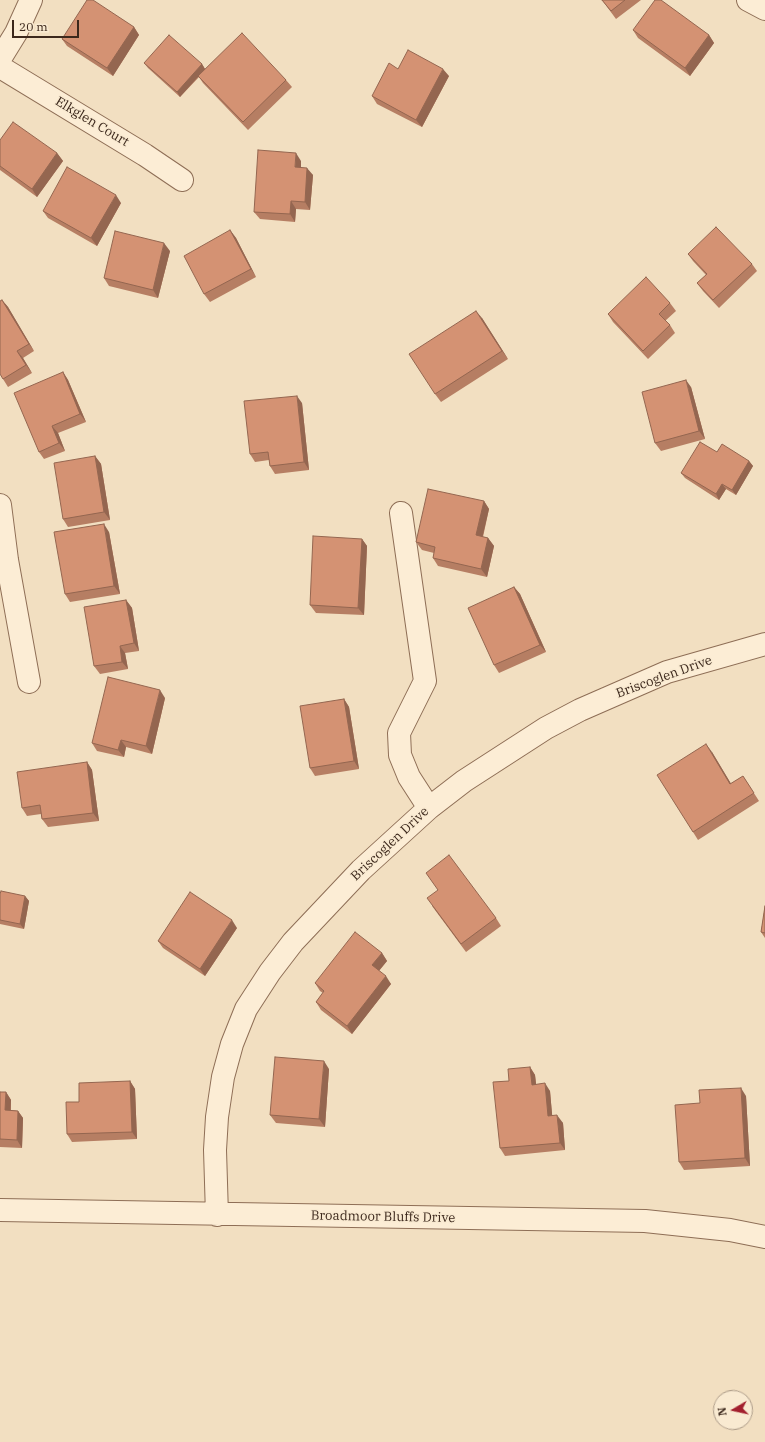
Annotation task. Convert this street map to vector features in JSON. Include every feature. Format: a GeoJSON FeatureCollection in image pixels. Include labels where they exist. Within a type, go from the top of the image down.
{"type":"FeatureCollection","features":[{"type":"Feature","properties":{"kind":"street"},"geometry":{"type":"LineString","coordinates":[[0,59],[16,33],[31,0]]}},
{"type":"Feature","properties":{"kind":"street"},"geometry":{"type":"LineString","coordinates":[[748,0],[765,9]]}},
{"type":"Feature","properties":{"kind":"street","name":"Elkglen Court"},"geometry":{"type":"LineString","coordinates":[[0,67],[146,155],[182,180]]}},
{"type":"Feature","properties":{"kind":"street"},"geometry":{"type":"LineString","coordinates":[[0,505],[8,567],[29,682]]}},
{"type":"Feature","properties":{"kind":"street"},"geometry":{"type":"LineString","coordinates":[[401,513],[425,681],[398,733],[400,755],[406,770],[429,808]]}},
{"type":"Feature","properties":{"kind":"street","name":"Briscoglen Drive"},"geometry":{"type":"LineString","coordinates":[[217,1215],[215,1150],[216,1117],[223,1077],[232,1044],[246,1009],[270,972],[293,942],[361,870],[429,808],[464,781],[546,728],[580,710],[667,672],[765,644]]}},
{"type":"Feature","properties":{"kind":"street","name":"Broadmoor Bluffs Drive"},"geometry":{"type":"LineString","coordinates":[[0,1210],[217,1215],[645,1221],[730,1230],[765,1237]]}},
{"type":"Feature","properties":{"kind":"building"},"geometry":{"type":"Polygon","coordinates":[[[87,0],[93,0],[134,27],[107,68],[62,39],[87,0]]]}},
{"type":"Feature","properties":{"kind":"building"},"geometry":{"type":"Polygon","coordinates":[[[602,0],[625,0],[611,11],[602,0]]]}},
{"type":"Feature","properties":{"kind":"building"},"geometry":{"type":"Polygon","coordinates":[[[655,0],[661,0],[709,35],[685,68],[633,30],[655,0]]]}},
{"type":"Feature","properties":{"kind":"building"},"geometry":{"type":"Polygon","coordinates":[[[242,33],[286,80],[243,122],[198,76],[242,33]]]}},
{"type":"Feature","properties":{"kind":"building"},"geometry":{"type":"Polygon","coordinates":[[[169,35],[202,64],[177,92],[144,63],[169,35]]]}},
{"type":"Feature","properties":{"kind":"building"},"geometry":{"type":"Polygon","coordinates":[[[408,50],[443,69],[416,120],[372,96],[389,63],[398,69],[408,50]]]}},
{"type":"Feature","properties":{"kind":"building"},"geometry":{"type":"Polygon","coordinates":[[[13,122],[57,153],[32,189],[0,166],[0,140],[13,122]]]}},
{"type":"Feature","properties":{"kind":"building"},"geometry":{"type":"Polygon","coordinates":[[[258,150],[296,153],[295,167],[307,168],[305,202],[291,201],[290,214],[254,212],[258,150]]]}},
{"type":"Feature","properties":{"kind":"building"},"geometry":{"type":"Polygon","coordinates":[[[67,167],[116,195],[91,238],[43,211],[67,167]]]}},
{"type":"Feature","properties":{"kind":"building"},"geometry":{"type":"Polygon","coordinates":[[[716,227],[752,264],[713,300],[697,283],[707,274],[688,254],[716,227]]]}},
{"type":"Feature","properties":{"kind":"building"},"geometry":{"type":"Polygon","coordinates":[[[230,230],[251,269],[204,294],[184,256],[230,230]]]}},
{"type":"Feature","properties":{"kind":"building"},"geometry":{"type":"Polygon","coordinates":[[[115,231],[164,243],[153,290],[104,278],[115,231]]]}},
{"type":"Feature","properties":{"kind":"building"},"geometry":{"type":"Polygon","coordinates":[[[646,277],[670,303],[659,314],[670,325],[643,351],[608,314],[646,277]]]}},
{"type":"Feature","properties":{"kind":"building"},"geometry":{"type":"Polygon","coordinates":[[[2,300],[29,344],[17,351],[26,365],[3,379],[0,374],[0,301],[2,300]]]}},
{"type":"Feature","properties":{"kind":"building"},"geometry":{"type":"Polygon","coordinates":[[[476,311],[502,351],[435,394],[409,354],[476,311]]]}},
{"type":"Feature","properties":{"kind":"building"},"geometry":{"type":"Polygon","coordinates":[[[63,372],[80,414],[52,426],[59,443],[39,452],[14,393],[63,372]]]}},
{"type":"Feature","properties":{"kind":"building"},"geometry":{"type":"Polygon","coordinates":[[[686,380],[699,431],[655,443],[642,392],[686,380]]]}},
{"type":"Feature","properties":{"kind":"building"},"geometry":{"type":"Polygon","coordinates":[[[297,396],[304,462],[270,466],[268,452],[250,454],[244,401],[297,396]]]}},
{"type":"Feature","properties":{"kind":"building"},"geometry":{"type":"Polygon","coordinates":[[[700,442],[717,452],[722,444],[749,461],[732,490],[722,484],[716,494],[681,473],[700,442]]]}},
{"type":"Feature","properties":{"kind":"building"},"geometry":{"type":"Polygon","coordinates":[[[95,456],[104,512],[63,519],[54,463],[95,456]]]}},
{"type":"Feature","properties":{"kind":"building"},"geometry":{"type":"Polygon","coordinates":[[[428,489],[484,501],[476,535],[488,538],[481,569],[433,558],[435,547],[416,542],[428,489]]]}},
{"type":"Feature","properties":{"kind":"building"},"geometry":{"type":"Polygon","coordinates":[[[104,524],[114,586],[65,594],[54,532],[104,524]]]}},
{"type":"Feature","properties":{"kind":"building"},"geometry":{"type":"Polygon","coordinates":[[[313,536],[362,539],[358,608],[310,605],[313,536]]]}},
{"type":"Feature","properties":{"kind":"building"},"geometry":{"type":"Polygon","coordinates":[[[514,587],[540,645],[494,665],[468,608],[514,587]]]}},
{"type":"Feature","properties":{"kind":"building"},"geometry":{"type":"Polygon","coordinates":[[[126,600],[134,643],[120,646],[122,662],[94,666],[84,607],[126,600]]]}},
{"type":"Feature","properties":{"kind":"building"},"geometry":{"type":"Polygon","coordinates":[[[108,677],[160,690],[146,746],[121,740],[118,750],[92,743],[108,677]]]}},
{"type":"Feature","properties":{"kind":"building"},"geometry":{"type":"Polygon","coordinates":[[[344,699],[354,761],[310,768],[300,706],[344,699]]]}},
{"type":"Feature","properties":{"kind":"building"},"geometry":{"type":"Polygon","coordinates":[[[706,744],[730,784],[743,776],[754,793],[693,832],[657,775],[706,744]]]}},
{"type":"Feature","properties":{"kind":"building"},"geometry":{"type":"Polygon","coordinates":[[[87,762],[93,813],[42,819],[40,805],[22,808],[17,772],[87,762]]]}},
{"type":"Feature","properties":{"kind":"building"},"geometry":{"type":"Polygon","coordinates":[[[449,855],[496,918],[461,944],[427,898],[438,890],[426,873],[449,855]]]}},
{"type":"Feature","properties":{"kind":"building"},"geometry":{"type":"Polygon","coordinates":[[[1,891],[25,896],[20,924],[0,920],[1,891]]]}},
{"type":"Feature","properties":{"kind":"building"},"geometry":{"type":"Polygon","coordinates":[[[190,892],[232,920],[200,969],[158,941],[190,892]]]}},
{"type":"Feature","properties":{"kind":"building"},"geometry":{"type":"Polygon","coordinates":[[[765,906],[765,933],[761,932],[765,906]]]}},
{"type":"Feature","properties":{"kind":"building"},"geometry":{"type":"Polygon","coordinates":[[[355,932],[382,953],[372,965],[386,976],[347,1026],[316,1002],[324,991],[315,983],[355,932]]]}},
{"type":"Feature","properties":{"kind":"building"},"geometry":{"type":"Polygon","coordinates":[[[275,1057],[324,1061],[319,1119],[270,1115],[275,1057]]]}},
{"type":"Feature","properties":{"kind":"building"},"geometry":{"type":"Polygon","coordinates":[[[530,1067],[532,1085],[545,1083],[548,1116],[557,1115],[560,1143],[500,1148],[493,1082],[509,1081],[508,1069],[530,1067]]]}},
{"type":"Feature","properties":{"kind":"building"},"geometry":{"type":"Polygon","coordinates":[[[130,1081],[132,1132],[67,1134],[66,1102],[79,1102],[79,1083],[130,1081]]]}},
{"type":"Feature","properties":{"kind":"building"},"geometry":{"type":"Polygon","coordinates":[[[741,1088],[745,1158],[679,1162],[675,1105],[700,1103],[699,1090],[741,1088]]]}},
{"type":"Feature","properties":{"kind":"building"},"geometry":{"type":"Polygon","coordinates":[[[0,1092],[6,1092],[5,1110],[18,1111],[17,1140],[0,1139],[0,1092]]]}}]}
